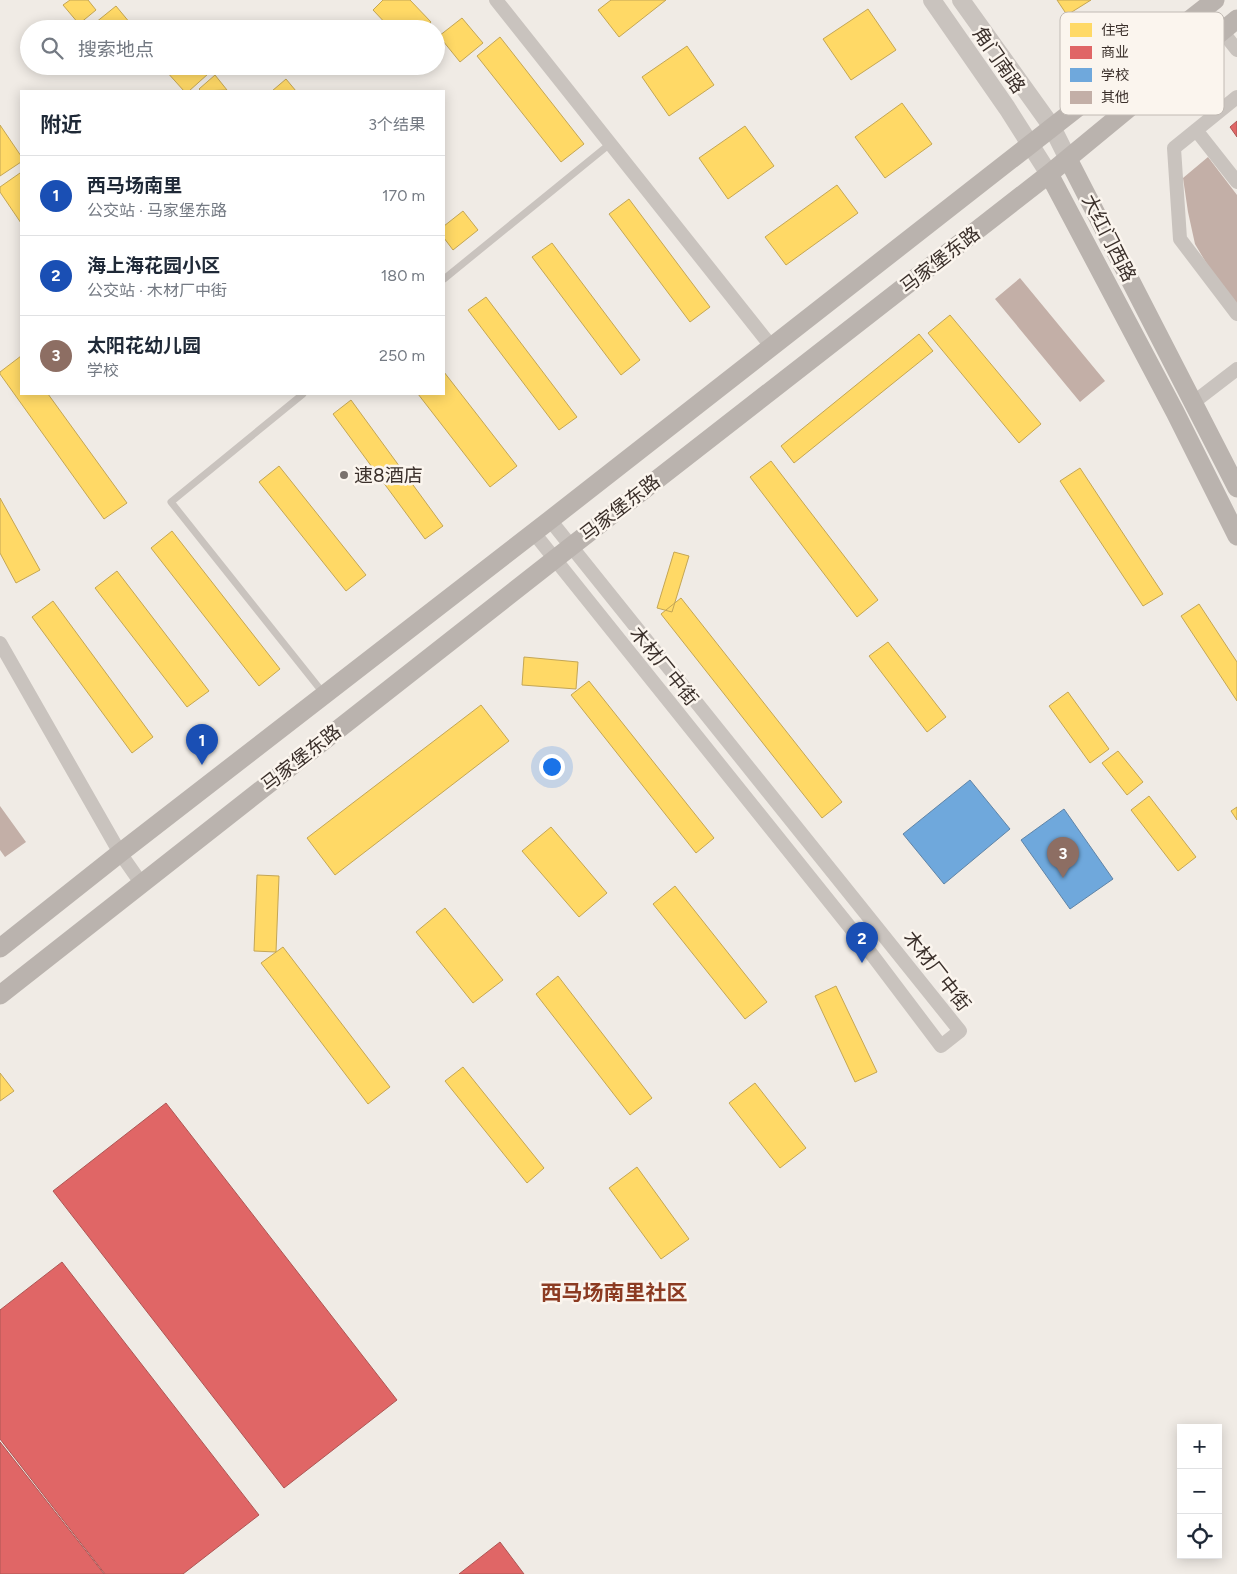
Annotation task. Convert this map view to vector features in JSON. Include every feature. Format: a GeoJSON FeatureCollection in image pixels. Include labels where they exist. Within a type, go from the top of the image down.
{"type":"FeatureCollection","features":[{"type":"Feature","properties":{"kind":"main road","name":"马家堡东路"},"geometry":{"type":"LineString","coordinates":[[1199,12],[1214,0]]}},
{"type":"Feature","properties":{"kind":"main road","name":"马家堡东路"},"geometry":{"type":"LineString","coordinates":[[1224,29],[1237,19]]}},
{"type":"Feature","properties":{"kind":"main road","name":"马家堡东路"},"geometry":{"type":"LineString","coordinates":[[0,948],[324,694],[534,533],[1066,115]]}},
{"type":"Feature","properties":{"kind":"main road","name":"马家堡东路"},"geometry":{"type":"LineString","coordinates":[[0,995],[571,546],[1049,174],[1121,115]]}},
{"type":"Feature","properties":{"kind":"main road","name":"大红门西路"},"geometry":{"type":"LineString","coordinates":[[1068,159],[1237,488]]}},
{"type":"Feature","properties":{"kind":"main road","name":"大红门西路"},"geometry":{"type":"LineString","coordinates":[[1049,174],[1175,412],[1237,536]]}},
{"type":"Feature","properties":{"kind":"street"},"geometry":{"type":"LineString","coordinates":[[496,0],[771,346]]}},
{"type":"Feature","properties":{"kind":"street","name":"角门南路"},"geometry":{"type":"LineString","coordinates":[[932,0],[1007,108],[1030,145]]}},
{"type":"Feature","properties":{"kind":"street","name":"大红门西路"},"geometry":{"type":"LineString","coordinates":[[961,0],[1052,126],[1068,159]]}},
{"type":"Feature","properties":{"kind":"street"},"geometry":{"type":"LineString","coordinates":[[1224,34],[1237,50]]}},
{"type":"Feature","properties":{"kind":"street"},"geometry":{"type":"LineString","coordinates":[[1224,107],[1237,97]]}},
{"type":"Feature","properties":{"kind":"street"},"geometry":{"type":"LineString","coordinates":[[1215,115],[1174,148],[1180,239],[1237,314]]}},
{"type":"Feature","properties":{"kind":"street"},"geometry":{"type":"LineString","coordinates":[[1196,130],[1237,182]]}},
{"type":"Feature","properties":{"kind":"street","name":"大红门西路"},"geometry":{"type":"LineString","coordinates":[[1030,145],[1049,174]]}},
{"type":"Feature","properties":{"kind":"street"},"geometry":{"type":"LineString","coordinates":[[1194,402],[1237,370]]}},
{"type":"Feature","properties":{"kind":"street"},"geometry":{"type":"LineString","coordinates":[[550,520],[571,546]]}},
{"type":"Feature","properties":{"kind":"street","name":"木材厂中街"},"geometry":{"type":"LineString","coordinates":[[534,533],[873,956],[941,1046],[960,1031],[571,546]]}},
{"type":"Feature","properties":{"kind":"street"},"geometry":{"type":"LineString","coordinates":[[0,643],[120,853],[141,883]]}},
{"type":"Feature","properties":{"kind":"lane"},"geometry":{"type":"LineString","coordinates":[[445,278],[611,143]]}},
{"type":"Feature","properties":{"kind":"lane"},"geometry":{"type":"LineString","coordinates":[[303,395],[171,502],[324,694]]}},
{"type":"Feature","properties":{"kind":"building: 住宅"},"geometry":{"type":"Polygon","coordinates":[[[70,0],[88,0],[96,10],[84,20],[76,20],[63,5],[70,0]]]}},
{"type":"Feature","properties":{"kind":"building: 住宅"},"geometry":{"type":"Polygon","coordinates":[[[383,0],[410,0],[429,20],[382,20],[373,10],[383,0]]]}},
{"type":"Feature","properties":{"kind":"building: 住宅"},"geometry":{"type":"Polygon","coordinates":[[[611,0],[666,0],[619,37],[598,10],[611,0]]]}},
{"type":"Feature","properties":{"kind":"building: 住宅"},"geometry":{"type":"Polygon","coordinates":[[[1057,0],[1091,0],[1072,12],[1065,12],[1057,0]]]}},
{"type":"Feature","properties":{"kind":"building: 住宅"},"geometry":{"type":"Polygon","coordinates":[[[116,6],[128,20],[99,20],[116,6]]]}},
{"type":"Feature","properties":{"kind":"building: 住宅"},"geometry":{"type":"Polygon","coordinates":[[[868,9],[896,50],[851,80],[823,39],[868,9]]]}},
{"type":"Feature","properties":{"kind":"building: 住宅"},"geometry":{"type":"Polygon","coordinates":[[[462,18],[483,43],[460,62],[445,43],[445,31],[462,18]]]}},
{"type":"Feature","properties":{"kind":"building: 住宅"},"geometry":{"type":"Polygon","coordinates":[[[500,37],[584,144],[561,162],[477,56],[500,37]]]}},
{"type":"Feature","properties":{"kind":"building: 住宅"},"geometry":{"type":"Polygon","coordinates":[[[687,46],[714,85],[669,116],[642,77],[687,46]]]}},
{"type":"Feature","properties":{"kind":"building: 住宅"},"geometry":{"type":"Polygon","coordinates":[[[170,75],[207,75],[190,90],[183,90],[170,75]]]}},
{"type":"Feature","properties":{"kind":"building: 住宅"},"geometry":{"type":"Polygon","coordinates":[[[215,75],[227,90],[200,90],[215,75]]]}},
{"type":"Feature","properties":{"kind":"building: 住宅"},"geometry":{"type":"Polygon","coordinates":[[[286,79],[295,90],[273,90],[286,79]]]}},
{"type":"Feature","properties":{"kind":"building: 住宅"},"geometry":{"type":"Polygon","coordinates":[[[902,103],[932,144],[885,178],[855,137],[902,103]]]}},
{"type":"Feature","properties":{"kind":"building: 住宅"},"geometry":{"type":"Polygon","coordinates":[[[0,125],[20,155],[20,163],[0,176],[0,125]]]}},
{"type":"Feature","properties":{"kind":"building: 住宅"},"geometry":{"type":"Polygon","coordinates":[[[745,126],[774,166],[728,199],[699,158],[745,126]]]}},
{"type":"Feature","properties":{"kind":"building: 住宅"},"geometry":{"type":"Polygon","coordinates":[[[20,173],[20,222],[0,192],[0,187],[20,173]]]}},
{"type":"Feature","properties":{"kind":"building: 住宅"},"geometry":{"type":"Polygon","coordinates":[[[837,185],[858,213],[786,265],[765,237],[837,185]]]}},
{"type":"Feature","properties":{"kind":"building: 住宅"},"geometry":{"type":"Polygon","coordinates":[[[629,199],[710,307],[690,322],[609,214],[629,199]]]}},
{"type":"Feature","properties":{"kind":"building: 住宅"},"geometry":{"type":"Polygon","coordinates":[[[463,211],[478,230],[453,250],[445,239],[445,225],[463,211]]]}},
{"type":"Feature","properties":{"kind":"building: 住宅"},"geometry":{"type":"Polygon","coordinates":[[[552,243],[640,360],[621,375],[532,257],[552,243]]]}},
{"type":"Feature","properties":{"kind":"building: 住宅"},"geometry":{"type":"Polygon","coordinates":[[[486,297],[577,417],[559,430],[468,310],[486,297]]]}},
{"type":"Feature","properties":{"kind":"building: 住宅"},"geometry":{"type":"Polygon","coordinates":[[[950,315],[1041,424],[1019,443],[928,333],[950,315]]]}},
{"type":"Feature","properties":{"kind":"building: 住宅"},"geometry":{"type":"Polygon","coordinates":[[[919,334],[933,351],[794,463],[781,446],[919,334]]]}},
{"type":"Feature","properties":{"kind":"building: 住宅"},"geometry":{"type":"Polygon","coordinates":[[[20,357],[20,395],[49,395],[127,503],[104,519],[0,372],[20,357]]]}},
{"type":"Feature","properties":{"kind":"building: 住宅"},"geometry":{"type":"Polygon","coordinates":[[[445,373],[517,466],[490,487],[419,395],[445,395],[445,373]]]}},
{"type":"Feature","properties":{"kind":"building: 住宅"},"geometry":{"type":"Polygon","coordinates":[[[351,400],[443,526],[425,539],[333,414],[351,400]]]}},
{"type":"Feature","properties":{"kind":"building: 住宅"},"geometry":{"type":"Polygon","coordinates":[[[771,461],[878,600],[857,617],[750,477],[771,461]]]}},
{"type":"Feature","properties":{"kind":"building: 住宅"},"geometry":{"type":"Polygon","coordinates":[[[279,466],[366,575],[346,591],[259,482],[279,466]]]}},
{"type":"Feature","properties":{"kind":"building: 住宅"},"geometry":{"type":"Polygon","coordinates":[[[1080,468],[1163,594],[1143,606],[1060,481],[1080,468]]]}},
{"type":"Feature","properties":{"kind":"building: 住宅"},"geometry":{"type":"Polygon","coordinates":[[[0,498],[40,570],[16,583],[0,553],[0,498]]]}},
{"type":"Feature","properties":{"kind":"building: 住宅"},"geometry":{"type":"Polygon","coordinates":[[[172,531],[280,669],[259,686],[151,548],[172,531]]]}},
{"type":"Feature","properties":{"kind":"building: 住宅"},"geometry":{"type":"Polygon","coordinates":[[[674,552],[689,556],[672,612],[657,608],[674,552]]]}},
{"type":"Feature","properties":{"kind":"building: 住宅"},"geometry":{"type":"Polygon","coordinates":[[[117,571],[209,691],[187,707],[95,588],[117,571]]]}},
{"type":"Feature","properties":{"kind":"building: 住宅"},"geometry":{"type":"Polygon","coordinates":[[[681,598],[842,802],[822,818],[661,614],[681,598]]]}},
{"type":"Feature","properties":{"kind":"building: 住宅"},"geometry":{"type":"Polygon","coordinates":[[[53,601],[153,737],[132,753],[32,617],[53,601]]]}},
{"type":"Feature","properties":{"kind":"building: 住宅"},"geometry":{"type":"Polygon","coordinates":[[[1199,604],[1237,662],[1237,701],[1181,616],[1199,604]]]}},
{"type":"Feature","properties":{"kind":"building: 住宅"},"geometry":{"type":"Polygon","coordinates":[[[888,642],[946,717],[927,732],[869,656],[888,642]]]}},
{"type":"Feature","properties":{"kind":"building: 住宅"},"geometry":{"type":"Polygon","coordinates":[[[524,657],[578,662],[576,689],[522,685],[524,657]]]}},
{"type":"Feature","properties":{"kind":"building: 住宅"},"geometry":{"type":"Polygon","coordinates":[[[589,681],[714,838],[696,853],[571,695],[589,681]]]}},
{"type":"Feature","properties":{"kind":"building: 住宅"},"geometry":{"type":"Polygon","coordinates":[[[1068,692],[1109,749],[1090,763],[1049,706],[1068,692]]]}},
{"type":"Feature","properties":{"kind":"building: 住宅"},"geometry":{"type":"Polygon","coordinates":[[[481,705],[509,741],[335,875],[307,838],[481,705]]]}},
{"type":"Feature","properties":{"kind":"building: 住宅"},"geometry":{"type":"Polygon","coordinates":[[[1118,751],[1143,782],[1127,795],[1102,763],[1118,751]]]}},
{"type":"Feature","properties":{"kind":"building: 住宅"},"geometry":{"type":"Polygon","coordinates":[[[1149,796],[1196,857],[1178,871],[1131,810],[1149,796]]]}},
{"type":"Feature","properties":{"kind":"building: 住宅"},"geometry":{"type":"Polygon","coordinates":[[[1237,807],[1237,820],[1231,811],[1237,807]]]}},
{"type":"Feature","properties":{"kind":"building: 住宅"},"geometry":{"type":"Polygon","coordinates":[[[551,827],[607,893],[579,917],[522,851],[551,827]]]}},
{"type":"Feature","properties":{"kind":"building: 住宅"},"geometry":{"type":"Polygon","coordinates":[[[257,875],[279,876],[276,952],[254,951],[257,875]]]}},
{"type":"Feature","properties":{"kind":"building: 住宅"},"geometry":{"type":"Polygon","coordinates":[[[675,886],[767,1002],[745,1019],[653,904],[675,886]]]}},
{"type":"Feature","properties":{"kind":"building: 住宅"},"geometry":{"type":"Polygon","coordinates":[[[445,908],[503,980],[473,1003],[416,932],[445,908]]]}},
{"type":"Feature","properties":{"kind":"building: 住宅"},"geometry":{"type":"Polygon","coordinates":[[[283,947],[390,1087],[368,1104],[261,963],[283,947]]]}},
{"type":"Feature","properties":{"kind":"building: 住宅"},"geometry":{"type":"Polygon","coordinates":[[[558,976],[652,1098],[630,1115],[536,994],[558,976]]]}},
{"type":"Feature","properties":{"kind":"building: 住宅"},"geometry":{"type":"Polygon","coordinates":[[[836,986],[877,1072],[855,1082],[815,996],[836,986]]]}},
{"type":"Feature","properties":{"kind":"building: 住宅"},"geometry":{"type":"Polygon","coordinates":[[[463,1067],[544,1168],[527,1183],[445,1081],[463,1067]]]}},
{"type":"Feature","properties":{"kind":"building: 住宅"},"geometry":{"type":"Polygon","coordinates":[[[0,1073],[14,1091],[0,1101],[0,1073]]]}},
{"type":"Feature","properties":{"kind":"building: 住宅"},"geometry":{"type":"Polygon","coordinates":[[[755,1083],[806,1148],[780,1168],[729,1103],[755,1083]]]}},
{"type":"Feature","properties":{"kind":"building: 住宅"},"geometry":{"type":"Polygon","coordinates":[[[637,1167],[689,1239],[661,1259],[609,1188],[637,1167]]]}},
{"type":"Feature","properties":{"kind":"building: 商业"},"geometry":{"type":"Polygon","coordinates":[[[1237,121],[1237,137],[1230,127],[1237,121]]]}},
{"type":"Feature","properties":{"kind":"building: 商业"},"geometry":{"type":"Polygon","coordinates":[[[166,1103],[397,1400],[284,1488],[53,1191],[166,1103]]]}},
{"type":"Feature","properties":{"kind":"building: 商业"},"geometry":{"type":"Polygon","coordinates":[[[62,1262],[259,1515],[183,1574],[105,1574],[0,1439],[0,1310],[62,1262]]]}},
{"type":"Feature","properties":{"kind":"building: 商业"},"geometry":{"type":"Polygon","coordinates":[[[0,1442],[104,1574],[0,1574],[0,1442]]]}},
{"type":"Feature","properties":{"kind":"building: 商业"},"geometry":{"type":"Polygon","coordinates":[[[500,1542],[524,1574],[459,1574],[500,1542]]]}},
{"type":"Feature","properties":{"kind":"building: 学校"},"geometry":{"type":"Polygon","coordinates":[[[970,780],[1010,829],[944,884],[903,834],[970,780]]]}},
{"type":"Feature","properties":{"kind":"building: 学校"},"geometry":{"type":"Polygon","coordinates":[[[1064,809],[1113,879],[1070,909],[1021,840],[1064,809]]]}},
{"type":"Feature","properties":{"kind":"building: 其他"},"geometry":{"type":"Polygon","coordinates":[[[1208,157],[1237,195],[1237,305],[1217,281],[1195,244],[1188,212],[1183,178],[1208,157]]]}},
{"type":"Feature","properties":{"kind":"building: 其他"},"geometry":{"type":"Polygon","coordinates":[[[1020,278],[1105,381],[1080,402],[995,299],[1020,278]]]}},
{"type":"Feature","properties":{"kind":"building: 其他"},"geometry":{"type":"Polygon","coordinates":[[[0,806],[26,842],[5,857],[0,850],[0,806]]]}},
{"type":"Feature","properties":{"kind":"place","name":"速8酒店"},"geometry":{"type":"Point","coordinates":[344,475]}},
{"type":"Feature","properties":{"kind":"place","name":"西马场南里"},"geometry":{"type":"Point","coordinates":[202,765]}},
{"type":"Feature","properties":{"kind":"place","name":"太阳花幼儿园"},"geometry":{"type":"Point","coordinates":[1063,878]}},
{"type":"Feature","properties":{"kind":"place","name":"海上海花园小区"},"geometry":{"type":"Point","coordinates":[862,963]}},
{"type":"Feature","properties":{"kind":"district","name":"西马场南里社区"},"geometry":{"type":"Point","coordinates":[614,1292]}}]}
